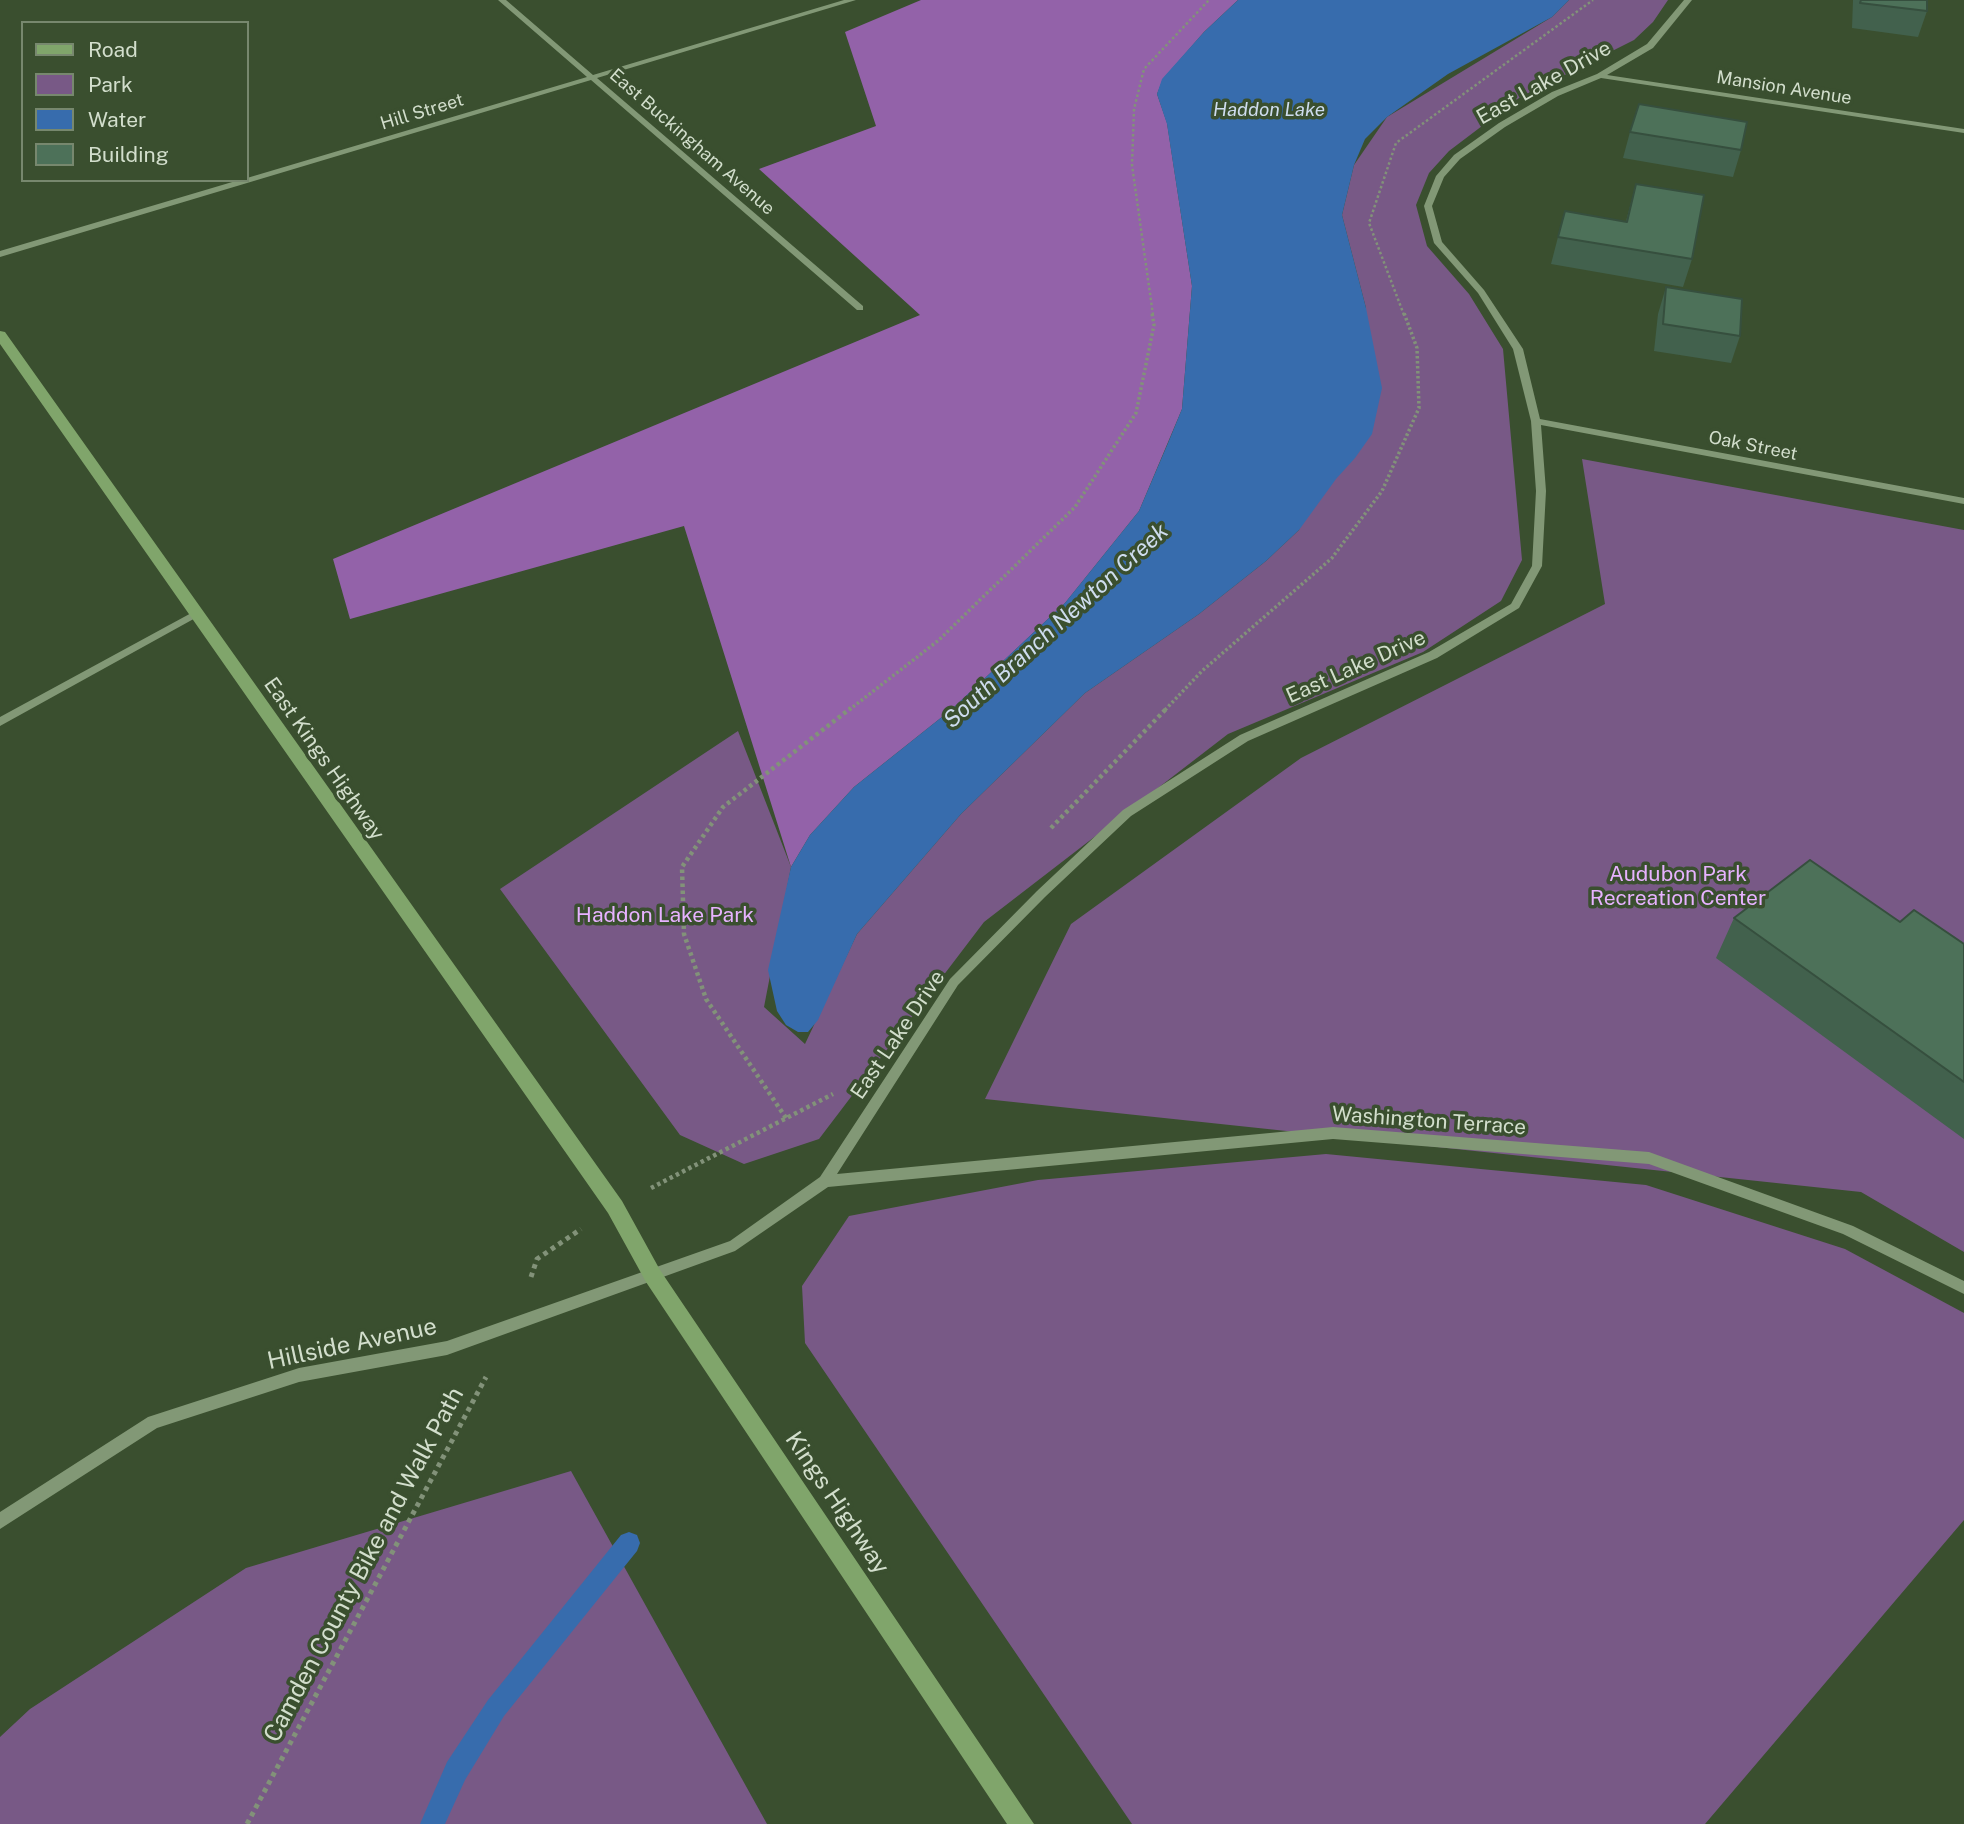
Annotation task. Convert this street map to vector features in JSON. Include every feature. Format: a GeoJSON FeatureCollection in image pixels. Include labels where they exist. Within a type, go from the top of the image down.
{"type":"FeatureCollection","features":[{"type":"Feature","properties":{"kind":"main road","name":"East Kings Highway"},"geometry":{"type":"LineString","coordinates":[[0,335],[615,1207]]}},
{"type":"Feature","properties":{"kind":"main road","name":"Kings Highway"},"geometry":{"type":"LineString","coordinates":[[615,1207],[653,1276],[1022,1824]]}},
{"type":"Feature","properties":{"kind":"street","name":"East Buckingham Avenue"},"geometry":{"type":"LineString","coordinates":[[502,0],[860,308]]}},
{"type":"Feature","properties":{"kind":"street","name":"Hill Street"},"geometry":{"type":"LineString","coordinates":[[248,180],[852,0]]}},
{"type":"Feature","properties":{"kind":"street","name":"East Lake Drive"},"geometry":{"type":"LineString","coordinates":[[653,1276],[735,1245],[825,1181],[954,982],[1041,894],[1127,813],[1244,738],[1433,655],[1514,606],[1537,566],[1541,491],[1536,421],[1518,349],[1481,292],[1438,243],[1428,206],[1440,176],[1457,157],[1502,125],[1555,94],[1600,76],[1650,46],[1688,0]]}},
{"type":"Feature","properties":{"kind":"street","name":"Mansion Avenue"},"geometry":{"type":"LineString","coordinates":[[1600,76],[1964,131]]}},
{"type":"Feature","properties":{"kind":"street","name":"Hill Street"},"geometry":{"type":"LineString","coordinates":[[0,254],[241,182]]}},
{"type":"Feature","properties":{"kind":"street","name":"Oak Street"},"geometry":{"type":"LineString","coordinates":[[1536,421],[1964,502]]}},
{"type":"Feature","properties":{"kind":"street"},"geometry":{"type":"LineString","coordinates":[[0,722],[195,614]]}},
{"type":"Feature","properties":{"kind":"street","name":"Washington Terrace"},"geometry":{"type":"LineString","coordinates":[[825,1181],[1333,1133],[1649,1158],[1848,1230],[1964,1287]]}},
{"type":"Feature","properties":{"kind":"street","name":"Hillside Avenue"},"geometry":{"type":"LineString","coordinates":[[0,1521],[153,1422],[299,1375],[447,1348],[653,1276]]}},
{"type":"Feature","properties":{"kind":"path"},"geometry":{"type":"LineString","coordinates":[[786,1118],[706,999],[684,934],[682,867],[723,807],[939,640],[1074,507],[1136,413],[1154,325],[1132,165],[1134,109],[1144,69],[1209,0]]}},
{"type":"Feature","properties":{"kind":"path"},"geometry":{"type":"LineString","coordinates":[[1042,837],[1202,671],[1332,558],[1382,491],[1419,408],[1417,348],[1368,223],[1396,143],[1593,0]]}},
{"type":"Feature","properties":{"kind":"path","name":"Camden County Bike and Walk Path"},"geometry":{"type":"LineString","coordinates":[[247,1824],[514,1325],[537,1259],[615,1207],[839,1091]]}},
{"type":"Feature","properties":{"kind":"green space","name":"Haddon Lake Park"},"geometry":{"type":"Polygon","coordinates":[[[1569,0],[1668,0],[1653,22],[1634,40],[1519,98],[1449,151],[1429,173],[1416,205],[1427,246],[1469,294],[1503,349],[1522,560],[1501,601],[1423,652],[1228,734],[984,922],[819,1139],[744,1164],[680,1135],[500,889],[738,731],[791,867],[764,1007],[805,1044],[857,934],[961,814],[1085,693],[1199,614],[1266,561],[1299,530],[1366,308],[1342,215],[1354,165],[1387,117],[1552,17],[1569,0]]]}},
{"type":"Feature","properties":{"kind":"green space","name":"Audubon Park Recreation Center"},"geometry":{"type":"Polygon","coordinates":[[[1582,459],[1964,530],[1964,1252],[1861,1192],[985,1099],[1071,924],[1301,758],[1605,604],[1582,459]]]}},
{"type":"Feature","properties":{"kind":"green space"},"geometry":{"type":"Polygon","coordinates":[[[1326,1154],[1646,1185],[1845,1249],[1964,1313],[1964,1520],[1705,1824],[1132,1824],[805,1343],[802,1286],[849,1216],[1038,1180],[1326,1154]]]}},
{"type":"Feature","properties":{"kind":"green space"},"geometry":{"type":"Polygon","coordinates":[[[571,1471],[767,1824],[0,1824],[0,1737],[30,1709],[246,1568],[571,1471]]]}},
{"type":"Feature","properties":{"kind":"shaded area"},"geometry":{"type":"Polygon","coordinates":[[[921,0],[1238,0],[1204,32],[1163,79],[1157,94],[1167,123],[1192,286],[1182,409],[1139,511],[1065,603],[952,709],[854,787],[810,835],[791,867],[684,526],[350,619],[333,559],[920,315],[759,169],[876,126],[845,32],[921,0]]]}},
{"type":"Feature","properties":{"kind":"water","name":"Haddon Lake"},"geometry":{"type":"Polygon","coordinates":[[[1238,0],[1569,0],[1552,17],[1448,74],[1387,117],[1365,139],[1354,165],[1342,215],[1366,308],[1382,388],[1372,434],[1355,458],[1336,479],[1299,530],[1266,561],[1199,614],[1085,693],[961,814],[857,934],[818,1020],[808,1032],[798,1032],[786,1025],[777,1011],[768,970],[791,867],[810,835],[854,787],[952,709],[1065,603],[1139,511],[1168,443],[1182,409],[1192,286],[1167,124],[1157,94],[1162,79],[1204,32],[1238,0]]]}},
{"type":"Feature","properties":{"kind":"building"},"geometry":{"type":"Polygon","coordinates":[[[1861,0],[1927,0],[1927,11],[1860,3],[1861,0]]]}},
{"type":"Feature","properties":{"kind":"building"},"geometry":{"type":"Polygon","coordinates":[[[1639,104],[1747,122],[1741,150],[1630,132],[1639,104]]]}},
{"type":"Feature","properties":{"kind":"building"},"geometry":{"type":"Polygon","coordinates":[[[1636,184],[1704,195],[1692,259],[1558,237],[1565,211],[1627,222],[1636,184]]]}},
{"type":"Feature","properties":{"kind":"building"},"geometry":{"type":"Polygon","coordinates":[[[1666,287],[1742,299],[1740,336],[1663,324],[1666,287]]]}},
{"type":"Feature","properties":{"kind":"building"},"geometry":{"type":"Polygon","coordinates":[[[1810,860],[1900,922],[1914,910],[1964,944],[1964,1082],[1734,918],[1810,860]]]}},
{"type":"Feature","properties":{"kind":"waterway","name":"South Branch Newton Creek"},"geometry":{"type":"LineString","coordinates":[[432,1824],[456,1771],[496,1708],[629,1543]]}}]}
